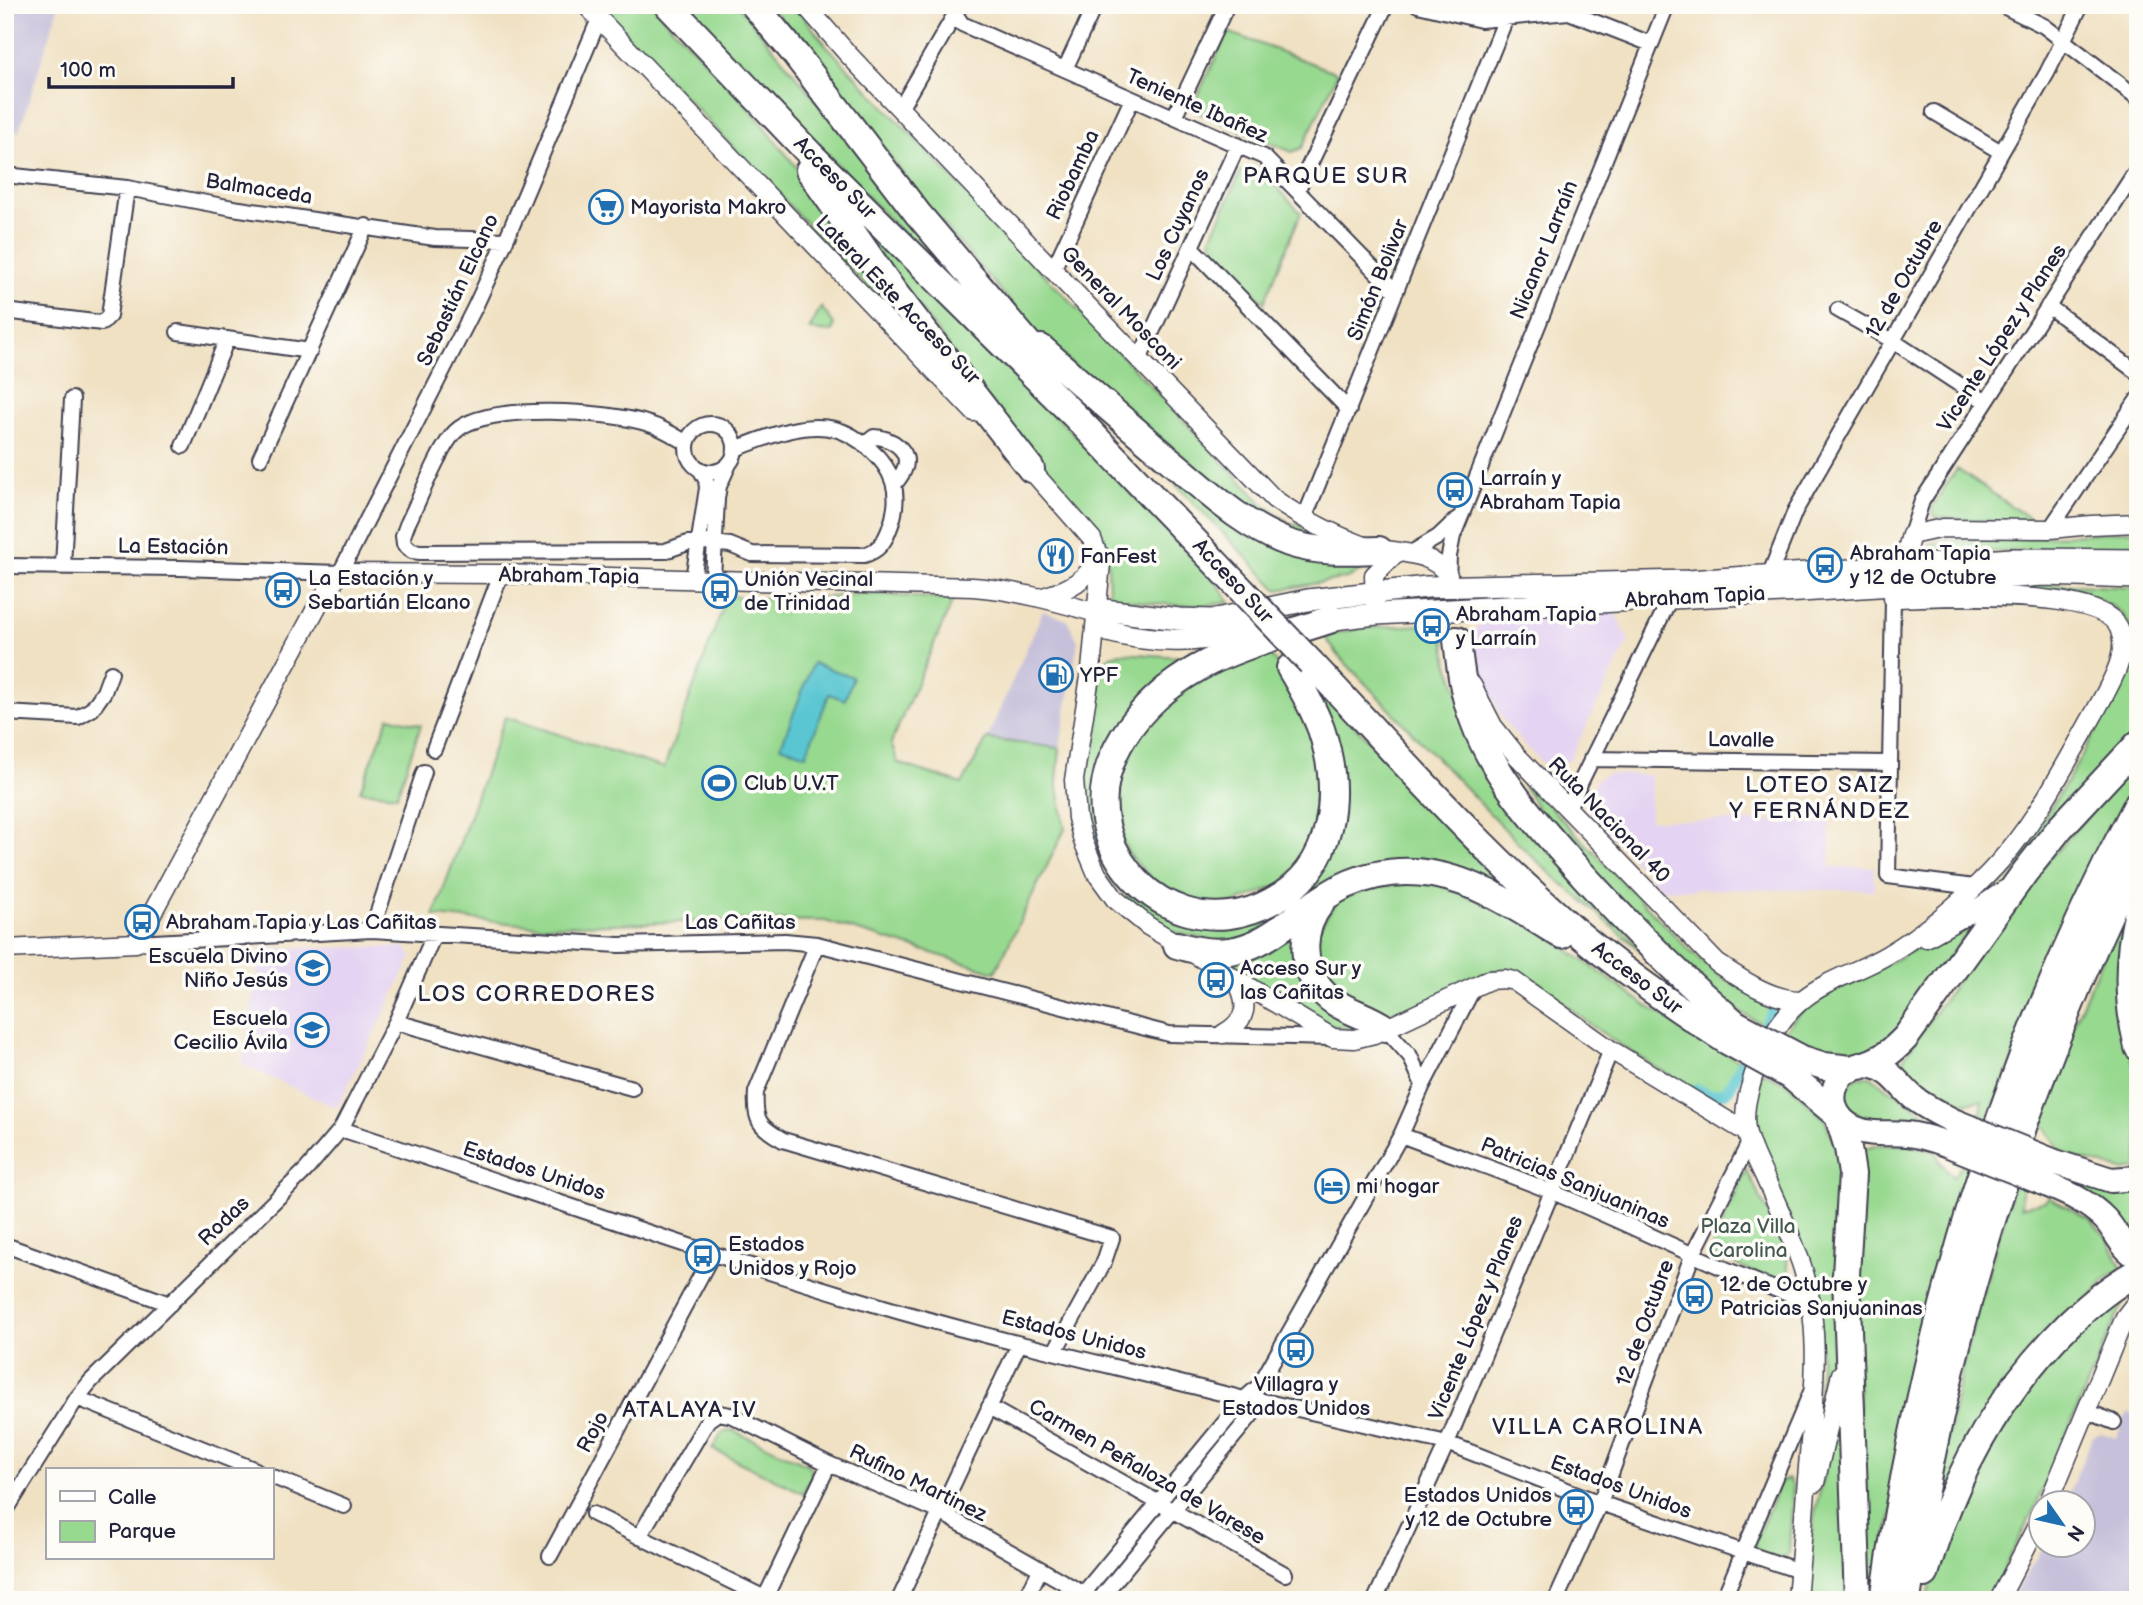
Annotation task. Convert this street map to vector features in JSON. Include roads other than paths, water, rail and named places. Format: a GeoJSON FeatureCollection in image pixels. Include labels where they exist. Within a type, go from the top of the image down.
{"type":"FeatureCollection","features":[{"type":"Feature","properties":{"kind":"highway","name":"Acceso Sur"},"geometry":{"type":"LineString","coordinates":[[668,5],[882,227],[1240,582]]}},
{"type":"Feature","properties":{"kind":"highway","name":"Acceso Sur"},"geometry":{"type":"LineString","coordinates":[[754,5],[912,206],[996,307],[1309,663],[1546,905],[1660,998],[1732,1032],[1797,1068],[1837,1116],[1853,1128],[1868,1133],[1948,1132]]}},
{"type":"Feature","properties":{"kind":"highway"},"geometry":{"type":"LineString","coordinates":[[757,98],[901,302],[1031,469]]}},
{"type":"Feature","properties":{"kind":"highway"},"geometry":{"type":"LineString","coordinates":[[996,307],[1146,440],[1219,501],[1255,526],[1284,541],[1305,547],[1339,551],[1396,551]]}},
{"type":"Feature","properties":{"kind":"highway"},"geometry":{"type":"LineString","coordinates":[[1240,582],[1309,663],[1314,713],[1328,753],[1333,792],[1332,809],[1323,847],[1310,869],[1278,898],[1256,909],[1236,914],[1208,916],[1183,910],[1162,901],[1142,886],[1125,868],[1112,845],[1104,806],[1105,782],[1112,756],[1148,706],[1172,685],[1199,668],[1259,643],[1332,618]]}},
{"type":"Feature","properties":{"kind":"highway"},"geometry":{"type":"LineString","coordinates":[[1457,640],[1472,718],[1497,767],[1521,805],[1732,1032]]}},
{"type":"Feature","properties":{"kind":"highway","name":"Acceso Sur"},"geometry":{"type":"LineString","coordinates":[[1309,663],[1556,896],[1732,1032]]}},
{"type":"Feature","properties":{"kind":"highway"},"geometry":{"type":"LineString","coordinates":[[1858,1600],[1846,1259],[1852,1181],[1848,1148],[1832,1099],[1834,1090],[1838,1081],[1856,1068],[1893,1051],[1906,1037],[2025,872],[2060,828],[2138,744]]}},
{"type":"Feature","properties":{"kind":"highway"},"geometry":{"type":"LineString","coordinates":[[1884,1600],[1904,1481],[1927,1370],[1956,1259],[1990,1148],[2062,964],[2099,880],[2138,803]]}},
{"type":"Feature","properties":{"kind":"highway"},"geometry":{"type":"LineString","coordinates":[[1907,1600],[1940,1411],[2004,1179],[2069,1004],[2138,853]]}},
{"type":"Feature","properties":{"kind":"highway"},"geometry":{"type":"LineString","coordinates":[[1177,945],[1205,951],[1253,945],[1276,934],[1324,898],[1360,879],[1385,873],[1419,872],[1454,879],[1485,890],[1660,998]]}},
{"type":"Feature","properties":{"kind":"highway"},"geometry":{"type":"LineString","coordinates":[[1324,898],[1309,922],[1305,937],[1304,950],[1310,974],[1333,1002],[1371,1018],[1385,1028]]}},
{"type":"Feature","properties":{"kind":"highway"},"geometry":{"type":"LineString","coordinates":[[2138,912],[2131,953],[2130,998],[2138,1047]]}},
{"type":"Feature","properties":{"kind":"highway","name":"Acceso Sur"},"geometry":{"type":"LineString","coordinates":[[1797,1068],[1873,1066],[1898,1081],[1948,1132],[2051,1173],[2111,1180],[2138,1178]]}},
{"type":"Feature","properties":{"kind":"highway","name":"Acceso Sur"},"geometry":{"type":"LineString","coordinates":[[2051,1173],[2078,1199],[2098,1212],[2121,1243],[2138,1257]]}},
{"type":"Feature","properties":{"kind":"highway"},"geometry":{"type":"LineString","coordinates":[[1917,1600],[1936,1537],[1956,1485],[1978,1441],[2000,1406],[2040,1353],[2072,1321],[2108,1290],[2138,1272]]}},
{"type":"Feature","properties":{"kind":"main road","name":"Abraham Tapia"},"geometry":{"type":"LineString","coordinates":[[1102,622],[1175,629],[1308,600],[1451,611],[1666,590],[1769,576],[1897,583],[2033,558],[2138,560]]}},
{"type":"Feature","properties":{"kind":"main road","name":"Abraham Tapia"},"geometry":{"type":"LineString","coordinates":[[1102,622],[1157,640],[1180,642],[1223,638],[1332,618],[1448,581],[1666,590],[1897,583],[2044,575],[2138,578]]}},
{"type":"Feature","properties":{"kind":"street"},"geometry":{"type":"LineString","coordinates":[[586,5],[599,19]]}},
{"type":"Feature","properties":{"kind":"street","name":"General Mosconi"},"geometry":{"type":"LineString","coordinates":[[805,5],[1053,270],[1262,487],[1304,519],[1327,531],[1431,560],[1448,581]]}},
{"type":"Feature","properties":{"kind":"street"},"geometry":{"type":"LineString","coordinates":[[1065,69],[1095,5]]}},
{"type":"Feature","properties":{"kind":"street"},"geometry":{"type":"LineString","coordinates":[[1174,117],[1227,5]]}},
{"type":"Feature","properties":{"kind":"street"},"geometry":{"type":"LineString","coordinates":[[1297,191],[1386,5]]}},
{"type":"Feature","properties":{"kind":"street"},"geometry":{"type":"LineString","coordinates":[[1418,5],[1481,20],[1569,12],[1651,44]]}},
{"type":"Feature","properties":{"kind":"street","name":"Nicanor Larraín"},"geometry":{"type":"LineString","coordinates":[[1451,611],[1448,581],[1451,546],[1462,513],[1667,5]]}},
{"type":"Feature","properties":{"kind":"street"},"geometry":{"type":"LineString","coordinates":[[2001,5],[2044,26],[2138,98]]}},
{"type":"Feature","properties":{"kind":"street","name":"12 de Octubre"},"geometry":{"type":"LineString","coordinates":[[1769,576],[1795,511],[2001,152],[2081,5]]}},
{"type":"Feature","properties":{"kind":"street"},"geometry":{"type":"LineString","coordinates":[[900,108],[955,8]]}},
{"type":"Feature","properties":{"kind":"street","name":"Teniente Ibañez"},"geometry":{"type":"LineString","coordinates":[[955,8],[962,24],[1264,156],[1396,292]]}},
{"type":"Feature","properties":{"kind":"street","name":"Simón Bolivar"},"geometry":{"type":"LineString","coordinates":[[1304,519],[1506,18]]}},
{"type":"Feature","properties":{"kind":"street","name":"Sebastián Elcano"},"geometry":{"type":"LineString","coordinates":[[340,573],[463,331],[506,240],[599,19]]}},
{"type":"Feature","properties":{"kind":"street","name":"Lateral Este Acceso Sur"},"geometry":{"type":"LineString","coordinates":[[599,19],[895,331],[1031,469],[1092,539],[1100,555]]}},
{"type":"Feature","properties":{"kind":"street","name":"Riobamba"},"geometry":{"type":"LineString","coordinates":[[1053,270],[1132,99]]}},
{"type":"Feature","properties":{"kind":"street"},"geometry":{"type":"LineString","coordinates":[[1934,112],[2001,152]]}},
{"type":"Feature","properties":{"kind":"street","name":"Los Cuyanos"},"geometry":{"type":"LineString","coordinates":[[1139,360],[1238,145]]}},
{"type":"Feature","properties":{"kind":"street","name":"Vicente López y Planes"},"geometry":{"type":"LineString","coordinates":[[1912,535],[1922,501],[2138,168]]}},
{"type":"Feature","properties":{"kind":"street","name":"Balmaceda"},"geometry":{"type":"LineString","coordinates":[[5,174],[127,188],[233,208],[435,238],[506,240]]}},
{"type":"Feature","properties":{"kind":"street"},"geometry":{"type":"LineString","coordinates":[[5,311],[102,323],[108,316],[127,188]]}},
{"type":"Feature","properties":{"kind":"street"},"geometry":{"type":"LineString","coordinates":[[260,458],[366,226]]}},
{"type":"Feature","properties":{"kind":"street"},"geometry":{"type":"LineString","coordinates":[[1191,247],[1349,410]]}},
{"type":"Feature","properties":{"kind":"street"},"geometry":{"type":"LineString","coordinates":[[2048,306],[2138,373]]}},
{"type":"Feature","properties":{"kind":"street"},"geometry":{"type":"LineString","coordinates":[[1838,310],[1892,341],[1986,402]]}},
{"type":"Feature","properties":{"kind":"street"},"geometry":{"type":"LineString","coordinates":[[178,332],[310,351]]}},
{"type":"Feature","properties":{"kind":"street"},"geometry":{"type":"LineString","coordinates":[[183,446],[227,339]]}},
{"type":"Feature","properties":{"kind":"street"},"geometry":{"type":"LineString","coordinates":[[63,566],[72,398]]}},
{"type":"Feature","properties":{"kind":"street"},"geometry":{"type":"LineString","coordinates":[[2050,529],[2138,399]]}},
{"type":"Feature","properties":{"kind":"street"},"geometry":{"type":"LineString","coordinates":[[687,443],[647,423],[597,414],[507,414],[474,421],[464,425],[448,440],[403,536],[404,544],[420,552],[665,551],[688,543],[715,543],[730,545],[752,554],[864,555],[873,553],[880,547],[894,519],[894,485],[890,475],[873,453],[847,433],[815,427],[788,431],[735,449]]}},
{"type":"Feature","properties":{"kind":"street"},"geometry":{"type":"LineString","coordinates":[[693,579],[707,488],[706,480],[689,458],[687,443],[695,429],[702,425],[718,424],[731,434],[735,449],[719,486],[713,579]]}},
{"type":"Feature","properties":{"kind":"street"},"geometry":{"type":"LineString","coordinates":[[864,445],[874,437],[885,437],[896,444],[905,455],[904,470],[894,485]]}},
{"type":"Feature","properties":{"kind":"street"},"geometry":{"type":"LineString","coordinates":[[700,470],[715,471],[729,464]]}},
{"type":"Feature","properties":{"kind":"street","name":"Nicanor Larraín"},"geometry":{"type":"LineString","coordinates":[[1375,604],[1374,575],[1396,551],[1438,537],[1462,513]]}},
{"type":"Feature","properties":{"kind":"street"},"geometry":{"type":"LineString","coordinates":[[1974,887],[1888,876],[1897,583],[1912,535],[1943,528],[2050,529],[2091,524],[2138,523]]}},
{"type":"Feature","properties":{"kind":"street"},"geometry":{"type":"LineString","coordinates":[[1041,597],[1064,591],[1080,581],[1095,566],[1100,555]]}},
{"type":"Feature","properties":{"kind":"street"},"geometry":{"type":"LineString","coordinates":[[1100,555],[1102,622],[1093,649],[1074,780],[1077,818],[1083,841],[1097,874],[1115,899],[1138,919],[1177,945],[1333,1038],[1364,1037],[1475,985],[1496,979],[1514,981],[1611,1050],[1748,1138]]}},
{"type":"Feature","properties":{"kind":"street","name":"La Estación"},"geometry":{"type":"LineString","coordinates":[[5,566],[340,573]]}},
{"type":"Feature","properties":{"kind":"street"},"geometry":{"type":"LineString","coordinates":[[5,949],[136,943],[319,603],[340,573]]}},
{"type":"Feature","properties":{"kind":"street","name":"Abraham Tapia"},"geometry":{"type":"LineString","coordinates":[[340,573],[501,574],[973,587],[1003,589],[1041,597],[1102,622]]}},
{"type":"Feature","properties":{"kind":"street"},"geometry":{"type":"LineString","coordinates":[[434,750],[501,574]]}},
{"type":"Feature","properties":{"kind":"street"},"geometry":{"type":"LineString","coordinates":[[1891,953],[1923,931],[1974,887],[2007,853],[2050,791],[2114,675],[2120,659],[2121,634],[2118,625],[2104,612],[2063,601],[1897,583]]}},
{"type":"Feature","properties":{"kind":"street"},"geometry":{"type":"LineString","coordinates":[[1567,810],[1666,607],[1666,590]]}},
{"type":"Feature","properties":{"kind":"street","name":"Ruta Nacional 40"},"geometry":{"type":"LineString","coordinates":[[1451,611],[1457,640],[1472,684],[1493,726],[1517,756],[1717,963],[1757,987],[1783,998],[1801,1000]]}},
{"type":"Feature","properties":{"kind":"street"},"geometry":{"type":"LineString","coordinates":[[5,713],[78,717],[92,709],[104,692],[111,673]]}},
{"type":"Feature","properties":{"kind":"street","name":"Lavalle"},"geometry":{"type":"LineString","coordinates":[[1591,759],[1890,763]]}},
{"type":"Feature","properties":{"kind":"street"},"geometry":{"type":"LineString","coordinates":[[372,930],[424,772]]}},
{"type":"Feature","properties":{"kind":"street"},"geometry":{"type":"LineString","coordinates":[[1797,1600],[1814,1385],[1814,1328],[1802,1269],[1791,1236],[1748,1138],[1746,1104],[1755,1070],[1773,1036],[1801,1000],[1975,911],[2025,872]]}},
{"type":"Feature","properties":{"kind":"street","name":"Las Cañitas"},"geometry":{"type":"LineString","coordinates":[[136,943],[372,930],[620,945],[785,941],[817,944],[1169,1034],[1333,1038]]}},
{"type":"Feature","properties":{"kind":"street","name":"Rodas"},"geometry":{"type":"LineString","coordinates":[[5,1512],[77,1398],[91,1381],[306,1170],[341,1129],[396,1022],[434,935]]}},
{"type":"Feature","properties":{"kind":"street"},"geometry":{"type":"LineString","coordinates":[[817,944],[756,1092],[755,1110],[760,1123],[783,1140],[1112,1237],[1104,1262],[1055,1351]]}},
{"type":"Feature","properties":{"kind":"street"},"geometry":{"type":"LineString","coordinates":[[1223,1034],[1237,1025],[1243,1014],[1245,1000],[1237,981]]}},
{"type":"Feature","properties":{"kind":"street"},"geometry":{"type":"LineString","coordinates":[[1092,1598],[1159,1503],[1244,1399],[1259,1386],[1401,1135],[1423,1084],[1475,985]]}},
{"type":"Feature","properties":{"kind":"street"},"geometry":{"type":"LineString","coordinates":[[396,1022],[632,1088]]}},
{"type":"Feature","properties":{"kind":"street"},"geometry":{"type":"LineString","coordinates":[[1385,1028],[1410,1056],[1423,1084]]}},
{"type":"Feature","properties":{"kind":"street","name":"Vicente López y Planes"},"geometry":{"type":"LineString","coordinates":[[1375,1600],[1447,1443],[1611,1050]]}},
{"type":"Feature","properties":{"kind":"street","name":"Estados Unidos"},"geometry":{"type":"LineString","coordinates":[[341,1129],[870,1303],[1018,1344],[1244,1399],[1447,1443],[1600,1503],[1799,1571]]}},
{"type":"Feature","properties":{"kind":"street","name":"Patricias Sanjuaninas"},"geometry":{"type":"LineString","coordinates":[[1401,1135],[1551,1192],[1692,1256],[1810,1302]]}},
{"type":"Feature","properties":{"kind":"street","name":"12 de Octubre"},"geometry":{"type":"LineString","coordinates":[[1556,1600],[1600,1503],[1692,1256],[1748,1138]]}},
{"type":"Feature","properties":{"kind":"street"},"geometry":{"type":"LineString","coordinates":[[5,1245],[170,1304]]}},
{"type":"Feature","properties":{"kind":"street","name":"Rojo"},"geometry":{"type":"LineString","coordinates":[[550,1556],[712,1253]]}},
{"type":"Feature","properties":{"kind":"street"},"geometry":{"type":"LineString","coordinates":[[1802,1530],[1841,1380],[1847,1294]]}},
{"type":"Feature","properties":{"kind":"street"},"geometry":{"type":"LineString","coordinates":[[2053,1490],[2125,1317],[2137,1301]]}},
{"type":"Feature","properties":{"kind":"street"},"geometry":{"type":"LineString","coordinates":[[899,1600],[1018,1344]]}},
{"type":"Feature","properties":{"kind":"street"},"geometry":{"type":"LineString","coordinates":[[1723,1600],[1814,1385]]}},
{"type":"Feature","properties":{"kind":"street"},"geometry":{"type":"LineString","coordinates":[[1092,1598],[1172,1511],[1263,1401],[1259,1386]]}},
{"type":"Feature","properties":{"kind":"street"},"geometry":{"type":"LineString","coordinates":[[77,1398],[251,1468]]}},
{"type":"Feature","properties":{"kind":"street","name":"Carmen Peñaloza de Varese"},"geometry":{"type":"LineString","coordinates":[[989,1407],[1285,1574]]}},
{"type":"Feature","properties":{"kind":"street"},"geometry":{"type":"LineString","coordinates":[[2086,1411],[2114,1422]]}},
{"type":"Feature","properties":{"kind":"street","name":"Rufino Martinez"},"geometry":{"type":"LineString","coordinates":[[639,1536],[708,1420],[718,1413],[730,1415],[829,1464],[940,1512],[1092,1598]]}},
{"type":"Feature","properties":{"kind":"street"},"geometry":{"type":"LineString","coordinates":[[593,1514],[764,1599],[829,1464]]}},
{"type":"Feature","properties":{"kind":"street"},"geometry":{"type":"LineString","coordinates":[[273,1477],[344,1506]]}},
{"type":"Feature","properties":{"kind":"street"},"geometry":{"type":"LineString","coordinates":[[1999,1600],[2028,1543]]}},
{"type":"Feature","properties":{"kind":"street"},"geometry":{"type":"LineString","coordinates":[[1025,1600],[1040,1570]]}},
{"type":"Feature","properties":{"kind":"water"},"geometry":{"type":"Polygon","coordinates":[[[813,663],[853,677],[845,700],[829,694],[806,755],[781,746],[813,663]]]}},
{"type":"Feature","properties":{"kind":"waterway"},"geometry":{"type":"LineString","coordinates":[[1697,1090],[1712,1096],[1727,1091],[1772,1014]]}},
{"type":"Feature","properties":{"kind":"place","name":"Mayorista Makro"},"geometry":{"type":"Point","coordinates":[606,207]}},
{"type":"Feature","properties":{"kind":"place","name":"Larraín y Abraham Tapia"},"geometry":{"type":"Point","coordinates":[1455,490]}},
{"type":"Feature","properties":{"kind":"place","name":"FanFest"},"geometry":{"type":"Point","coordinates":[1056,556]}},
{"type":"Feature","properties":{"kind":"place","name":"Abraham Tapia y 12 de Octubre"},"geometry":{"type":"Point","coordinates":[1825,565]}},
{"type":"Feature","properties":{"kind":"place","name":"La Estación y Sebartián Elcano"},"geometry":{"type":"Point","coordinates":[283,590]}},
{"type":"Feature","properties":{"kind":"place","name":"Unión Vecinal de Trinidad"},"geometry":{"type":"Point","coordinates":[720,591]}},
{"type":"Feature","properties":{"kind":"place","name":"Abraham Tapia y Larraín"},"geometry":{"type":"Point","coordinates":[1432,626]}},
{"type":"Feature","properties":{"kind":"place","name":"YPF"},"geometry":{"type":"Point","coordinates":[1056,675]}},
{"type":"Feature","properties":{"kind":"place","name":"Club U.V.T"},"geometry":{"type":"Point","coordinates":[719,783]}},
{"type":"Feature","properties":{"kind":"place","name":"Abraham Tapia y Las Cañitas"},"geometry":{"type":"Point","coordinates":[142,922]}},
{"type":"Feature","properties":{"kind":"place","name":"Escuela Divino Niño Jesús"},"geometry":{"type":"Point","coordinates":[313,968]}},
{"type":"Feature","properties":{"kind":"place","name":"Acceso Sur y las Cañitas"},"geometry":{"type":"Point","coordinates":[1216,980]}},
{"type":"Feature","properties":{"kind":"place","name":"Escuela Cecilio Ávila"},"geometry":{"type":"Point","coordinates":[312,1030]}},
{"type":"Feature","properties":{"kind":"place","name":"mi hogar"},"geometry":{"type":"Point","coordinates":[1332,1186]}},
{"type":"Feature","properties":{"kind":"place","name":"Estados Unidos y Rojo"},"geometry":{"type":"Point","coordinates":[703,1256]}},
{"type":"Feature","properties":{"kind":"place","name":"12 de Octubre y Patricias Sanjuaninas"},"geometry":{"type":"Point","coordinates":[1695,1296]}},
{"type":"Feature","properties":{"kind":"place","name":"Villagra y Estados Unidos"},"geometry":{"type":"Point","coordinates":[1296,1350]}},
{"type":"Feature","properties":{"kind":"place","name":"Estados Unidos y 12 de Octubre"},"geometry":{"type":"Point","coordinates":[1576,1507]}},
{"type":"Feature","properties":{"kind":"district","name":"PARQUE SUR"},"geometry":{"type":"Point","coordinates":[1326,176]}},
{"type":"Feature","properties":{"kind":"district","name":"LOTEO SAIZ Y FERNÁNDEZ"},"geometry":{"type":"Point","coordinates":[1820,798]}},
{"type":"Feature","properties":{"kind":"district","name":"LOS CORREDORES"},"geometry":{"type":"Point","coordinates":[537,994]}},
{"type":"Feature","properties":{"kind":"district","name":"ATALAYA IV"},"geometry":{"type":"Point","coordinates":[690,1410]}},
{"type":"Feature","properties":{"kind":"district","name":"VILLA CAROLINA"},"geometry":{"type":"Point","coordinates":[1598,1427]}},
{"type":"Feature","properties":{"kind":"park label","name":"Plaza Villa Carolina"},"geometry":{"type":"Point","coordinates":[1748,1238]}}]}
